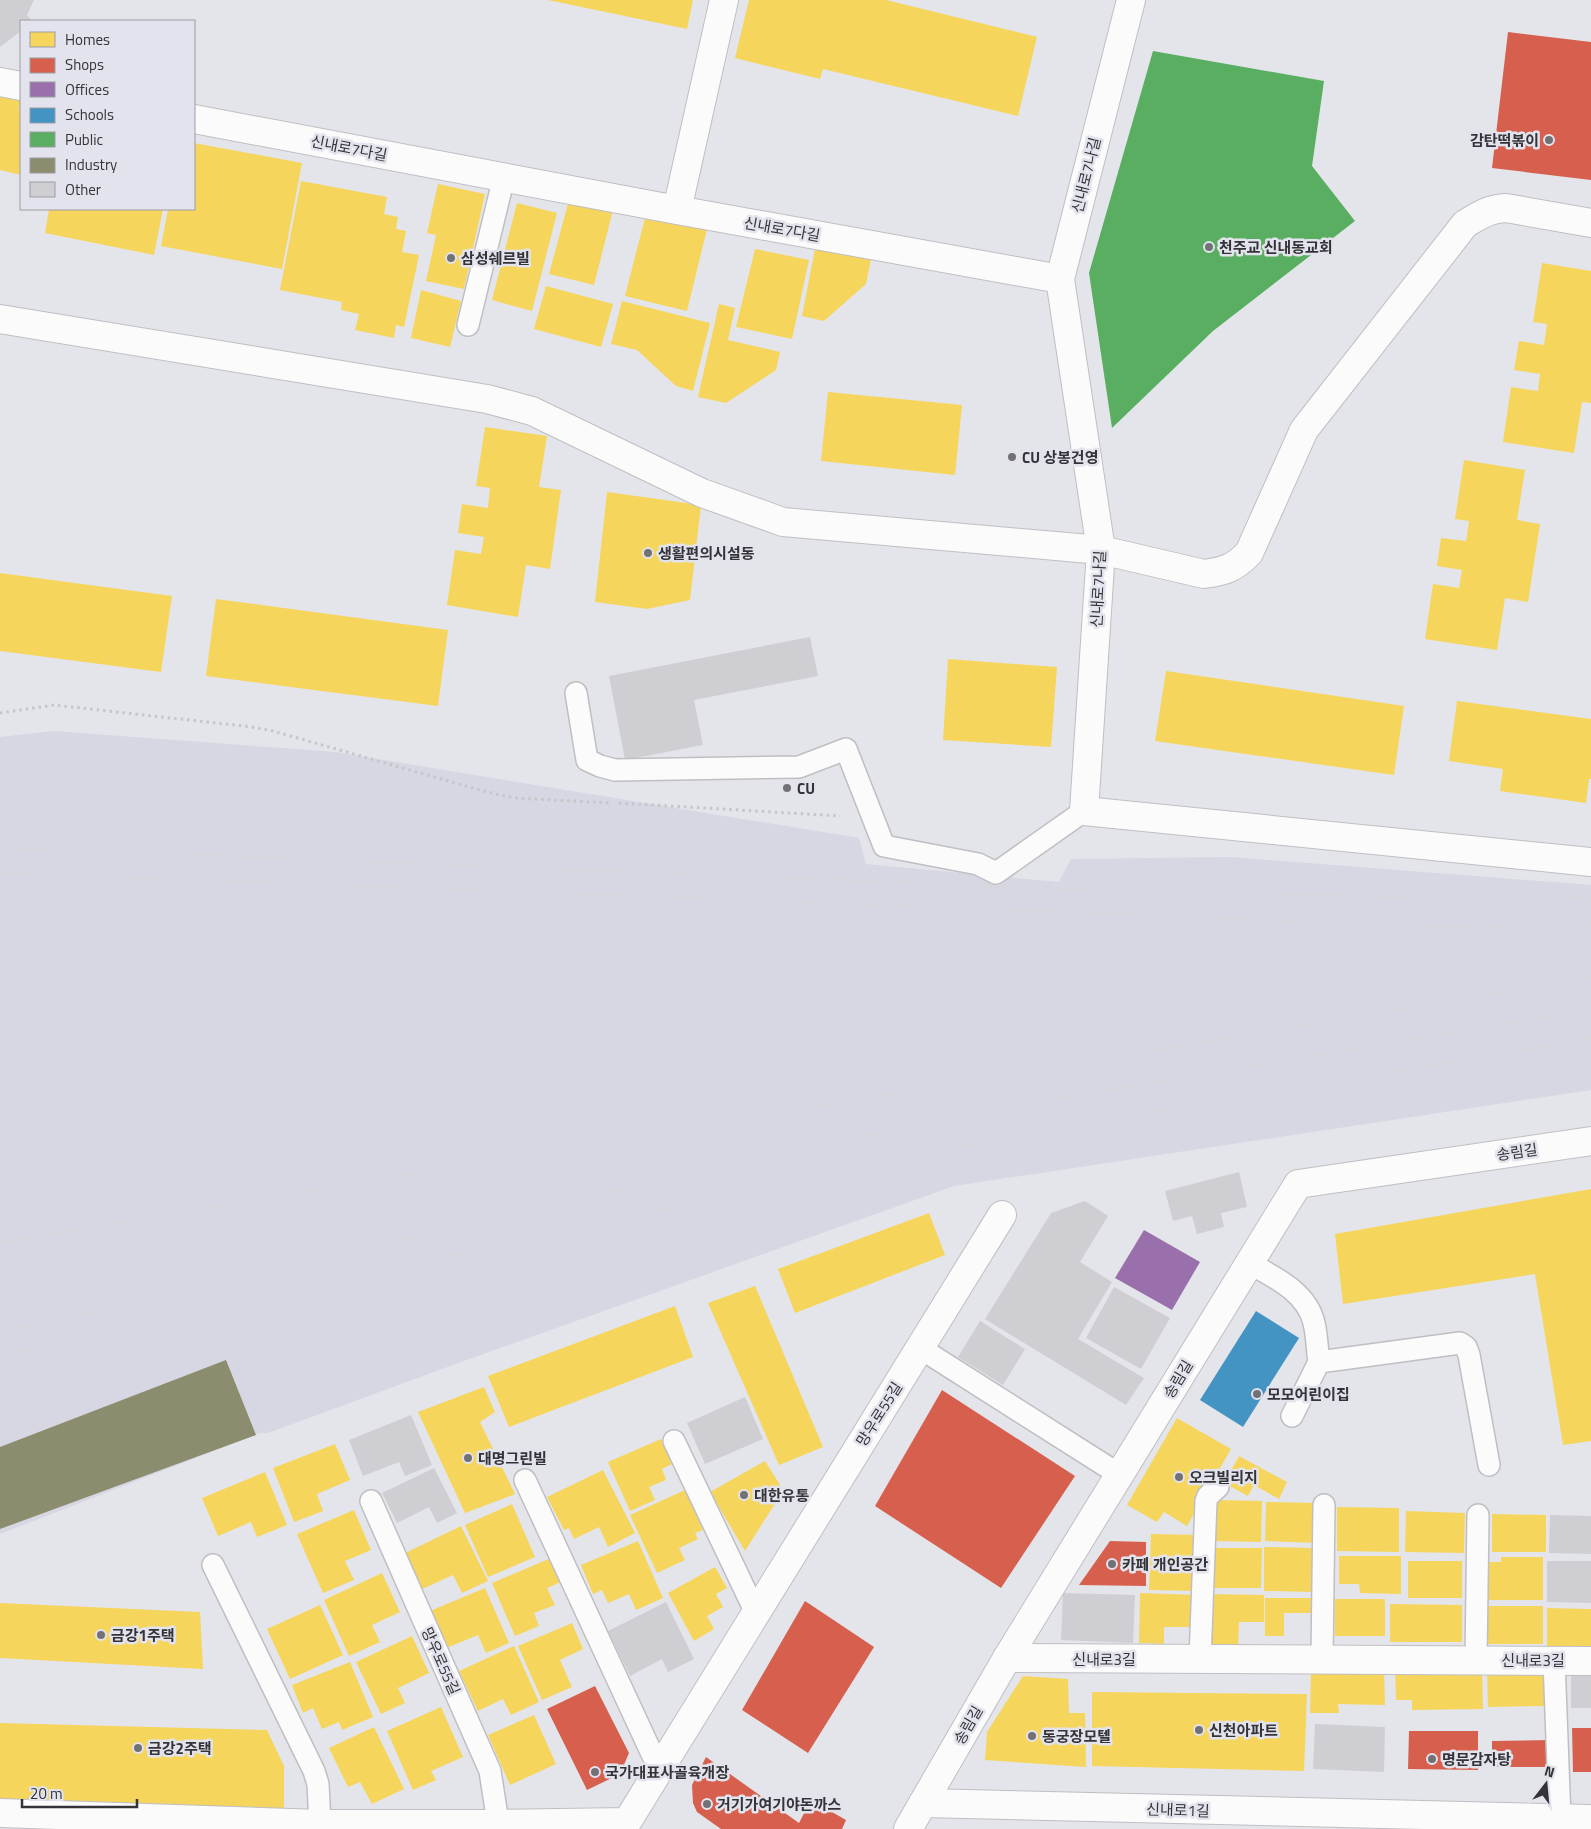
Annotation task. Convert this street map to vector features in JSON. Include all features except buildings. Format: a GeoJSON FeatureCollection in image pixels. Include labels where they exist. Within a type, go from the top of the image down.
{"type":"FeatureCollection","features":[{"type":"Feature","properties":{"kind":"street"},"geometry":{"type":"LineString","coordinates":[[677,210],[724,0]]}},
{"type":"Feature","properties":{"kind":"street","name":"신내로7나길"},"geometry":{"type":"LineString","coordinates":[[1084,811],[1101,550],[1060,280],[1130,0]]}},
{"type":"Feature","properties":{"kind":"street"},"geometry":{"type":"LineString","coordinates":[[0,82],[20,86]]}},
{"type":"Feature","properties":{"kind":"street","name":"신내로7다길"},"geometry":{"type":"LineString","coordinates":[[195,119],[1060,280]]}},
{"type":"Feature","properties":{"kind":"street"},"geometry":{"type":"LineString","coordinates":[[0,319],[469,396],[532,411],[702,493],[783,522],[1101,550],[1204,574],[1221,572],[1236,566],[1250,553],[1304,430],[1465,224],[1492,209],[1506,208],[1591,223]]}},
{"type":"Feature","properties":{"kind":"street"},"geometry":{"type":"LineString","coordinates":[[1084,811],[1591,862]]}},
{"type":"Feature","properties":{"kind":"street","name":"송림길"},"geometry":{"type":"LineString","coordinates":[[908,1829],[1008,1658],[1298,1184],[1591,1141]]}},
{"type":"Feature","properties":{"kind":"street","name":"망우로55길"},"geometry":{"type":"LineString","coordinates":[[633,1825],[659,1769],[1002,1215]]}},
{"type":"Feature","properties":{"kind":"street","name":"신내로3길"},"geometry":{"type":"LineString","coordinates":[[1008,1658],[1591,1661]]}},
{"type":"Feature","properties":{"kind":"street","name":"신내로1길"},"geometry":{"type":"LineString","coordinates":[[922,1803],[1286,1821],[1434,1823],[1591,1819]]}},
{"type":"Feature","properties":{"kind":"street"},"geometry":{"type":"LineString","coordinates":[[0,1813],[235,1825],[633,1825]]}},
{"type":"Feature","properties":{"kind":"lane"},"geometry":{"type":"LineString","coordinates":[[468,324],[504,177]]}},
{"type":"Feature","properties":{"kind":"lane"},"geometry":{"type":"LineString","coordinates":[[576,693],[587,760],[600,766],[615,770],[800,767],[846,749],[884,846],[978,864],[996,873],[1084,811]]}},
{"type":"Feature","properties":{"kind":"lane"},"geometry":{"type":"LineString","coordinates":[[1249,1263],[1280,1281],[1299,1296],[1314,1322],[1319,1362],[1292,1416]]}},
{"type":"Feature","properties":{"kind":"lane"},"geometry":{"type":"LineString","coordinates":[[1319,1362],[1460,1343],[1466,1348],[1469,1355],[1489,1465]]}},
{"type":"Feature","properties":{"kind":"lane"},"geometry":{"type":"LineString","coordinates":[[920,1348],[1120,1475]]}},
{"type":"Feature","properties":{"kind":"lane"},"geometry":{"type":"LineString","coordinates":[[674,1441],[756,1613]]}},
{"type":"Feature","properties":{"kind":"lane"},"geometry":{"type":"LineString","coordinates":[[525,1480],[659,1769]]}},
{"type":"Feature","properties":{"kind":"lane"},"geometry":{"type":"LineString","coordinates":[[1200,1659],[1206,1501],[1208,1496],[1218,1487]]}},
{"type":"Feature","properties":{"kind":"lane","name":"망우로55길"},"geometry":{"type":"LineString","coordinates":[[371,1501],[490,1772],[499,1826]]}},
{"type":"Feature","properties":{"kind":"lane"},"geometry":{"type":"LineString","coordinates":[[1322,1659],[1324,1505]]}},
{"type":"Feature","properties":{"kind":"lane"},"geometry":{"type":"LineString","coordinates":[[1476,1660],[1478,1515]]}},
{"type":"Feature","properties":{"kind":"lane"},"geometry":{"type":"LineString","coordinates":[[213,1565],[314,1771],[318,1784],[320,1824]]}},
{"type":"Feature","properties":{"kind":"lane"},"geometry":{"type":"LineString","coordinates":[[1554,1660],[1560,1819]]}},
{"type":"Feature","properties":{"kind":"path"},"geometry":{"type":"LineString","coordinates":[[0,713],[54,705],[252,727],[273,731],[487,792],[515,798],[873,818]]}},
{"type":"Feature","properties":{"kind":"shaded area"},"geometry":{"type":"Polygon","coordinates":[[[53,731],[335,752],[859,838],[866,864],[1059,882],[1071,859],[1230,857],[1591,885],[1591,1090],[954,1186],[268,1433],[260,1433],[0,1534],[0,737],[53,731]]]}},
{"type":"Feature","properties":{"kind":"railway"},"geometry":{"type":"LineString","coordinates":[[0,848],[168,853],[1125,892],[1293,894],[1477,901],[1591,898]]}},
{"type":"Feature","properties":{"kind":"railway"},"geometry":{"type":"LineString","coordinates":[[0,873],[1213,917],[1291,922],[1476,927],[1591,922]]}},
{"type":"Feature","properties":{"kind":"railway"},"geometry":{"type":"LineString","coordinates":[[0,1243],[640,1137],[1080,1061],[1256,1034],[1591,978]]}},
{"type":"Feature","properties":{"kind":"railway"},"geometry":{"type":"LineString","coordinates":[[0,1332],[231,1281],[647,1184],[858,1138],[1087,1093],[1591,1009]]}},
{"type":"Feature","properties":{"kind":"railway"},"geometry":{"type":"LineString","coordinates":[[0,1356],[864,1165],[1090,1121],[1265,1094],[1591,1038]]}},
{"type":"Feature","properties":{"kind":"place","name":"감탄떡볶이"},"geometry":{"type":"Point","coordinates":[1549,140]}},
{"type":"Feature","properties":{"kind":"place","name":"천주교 신내동교회"},"geometry":{"type":"Point","coordinates":[1209,247]}},
{"type":"Feature","properties":{"kind":"place","name":"삼성쉐르빌"},"geometry":{"type":"Point","coordinates":[451,258]}},
{"type":"Feature","properties":{"kind":"place","name":"CU 상봉건영"},"geometry":{"type":"Point","coordinates":[1012,457]}},
{"type":"Feature","properties":{"kind":"place","name":"생활편의시설동"},"geometry":{"type":"Point","coordinates":[648,553]}},
{"type":"Feature","properties":{"kind":"place","name":"CU"},"geometry":{"type":"Point","coordinates":[787,788]}},
{"type":"Feature","properties":{"kind":"place","name":"모모어린이집"},"geometry":{"type":"Point","coordinates":[1257,1394]}},
{"type":"Feature","properties":{"kind":"place","name":"대명그린빌"},"geometry":{"type":"Point","coordinates":[468,1458]}},
{"type":"Feature","properties":{"kind":"place","name":"오크빌리지"},"geometry":{"type":"Point","coordinates":[1179,1477]}},
{"type":"Feature","properties":{"kind":"place","name":"대한유통"},"geometry":{"type":"Point","coordinates":[744,1495]}},
{"type":"Feature","properties":{"kind":"place","name":"카페 개인공간"},"geometry":{"type":"Point","coordinates":[1112,1564]}},
{"type":"Feature","properties":{"kind":"place","name":"금강1주택"},"geometry":{"type":"Point","coordinates":[101,1635]}},
{"type":"Feature","properties":{"kind":"place","name":"신천아파트"},"geometry":{"type":"Point","coordinates":[1199,1730]}},
{"type":"Feature","properties":{"kind":"place","name":"동궁장모텔"},"geometry":{"type":"Point","coordinates":[1032,1736]}},
{"type":"Feature","properties":{"kind":"place","name":"금강2주택"},"geometry":{"type":"Point","coordinates":[138,1748]}},
{"type":"Feature","properties":{"kind":"place","name":"명문감자탕"},"geometry":{"type":"Point","coordinates":[1432,1759]}},
{"type":"Feature","properties":{"kind":"place","name":"국가대표사골육개장"},"geometry":{"type":"Point","coordinates":[595,1772]}},
{"type":"Feature","properties":{"kind":"place","name":"거기가여기야돈까스"},"geometry":{"type":"Point","coordinates":[707,1804]}}]}
